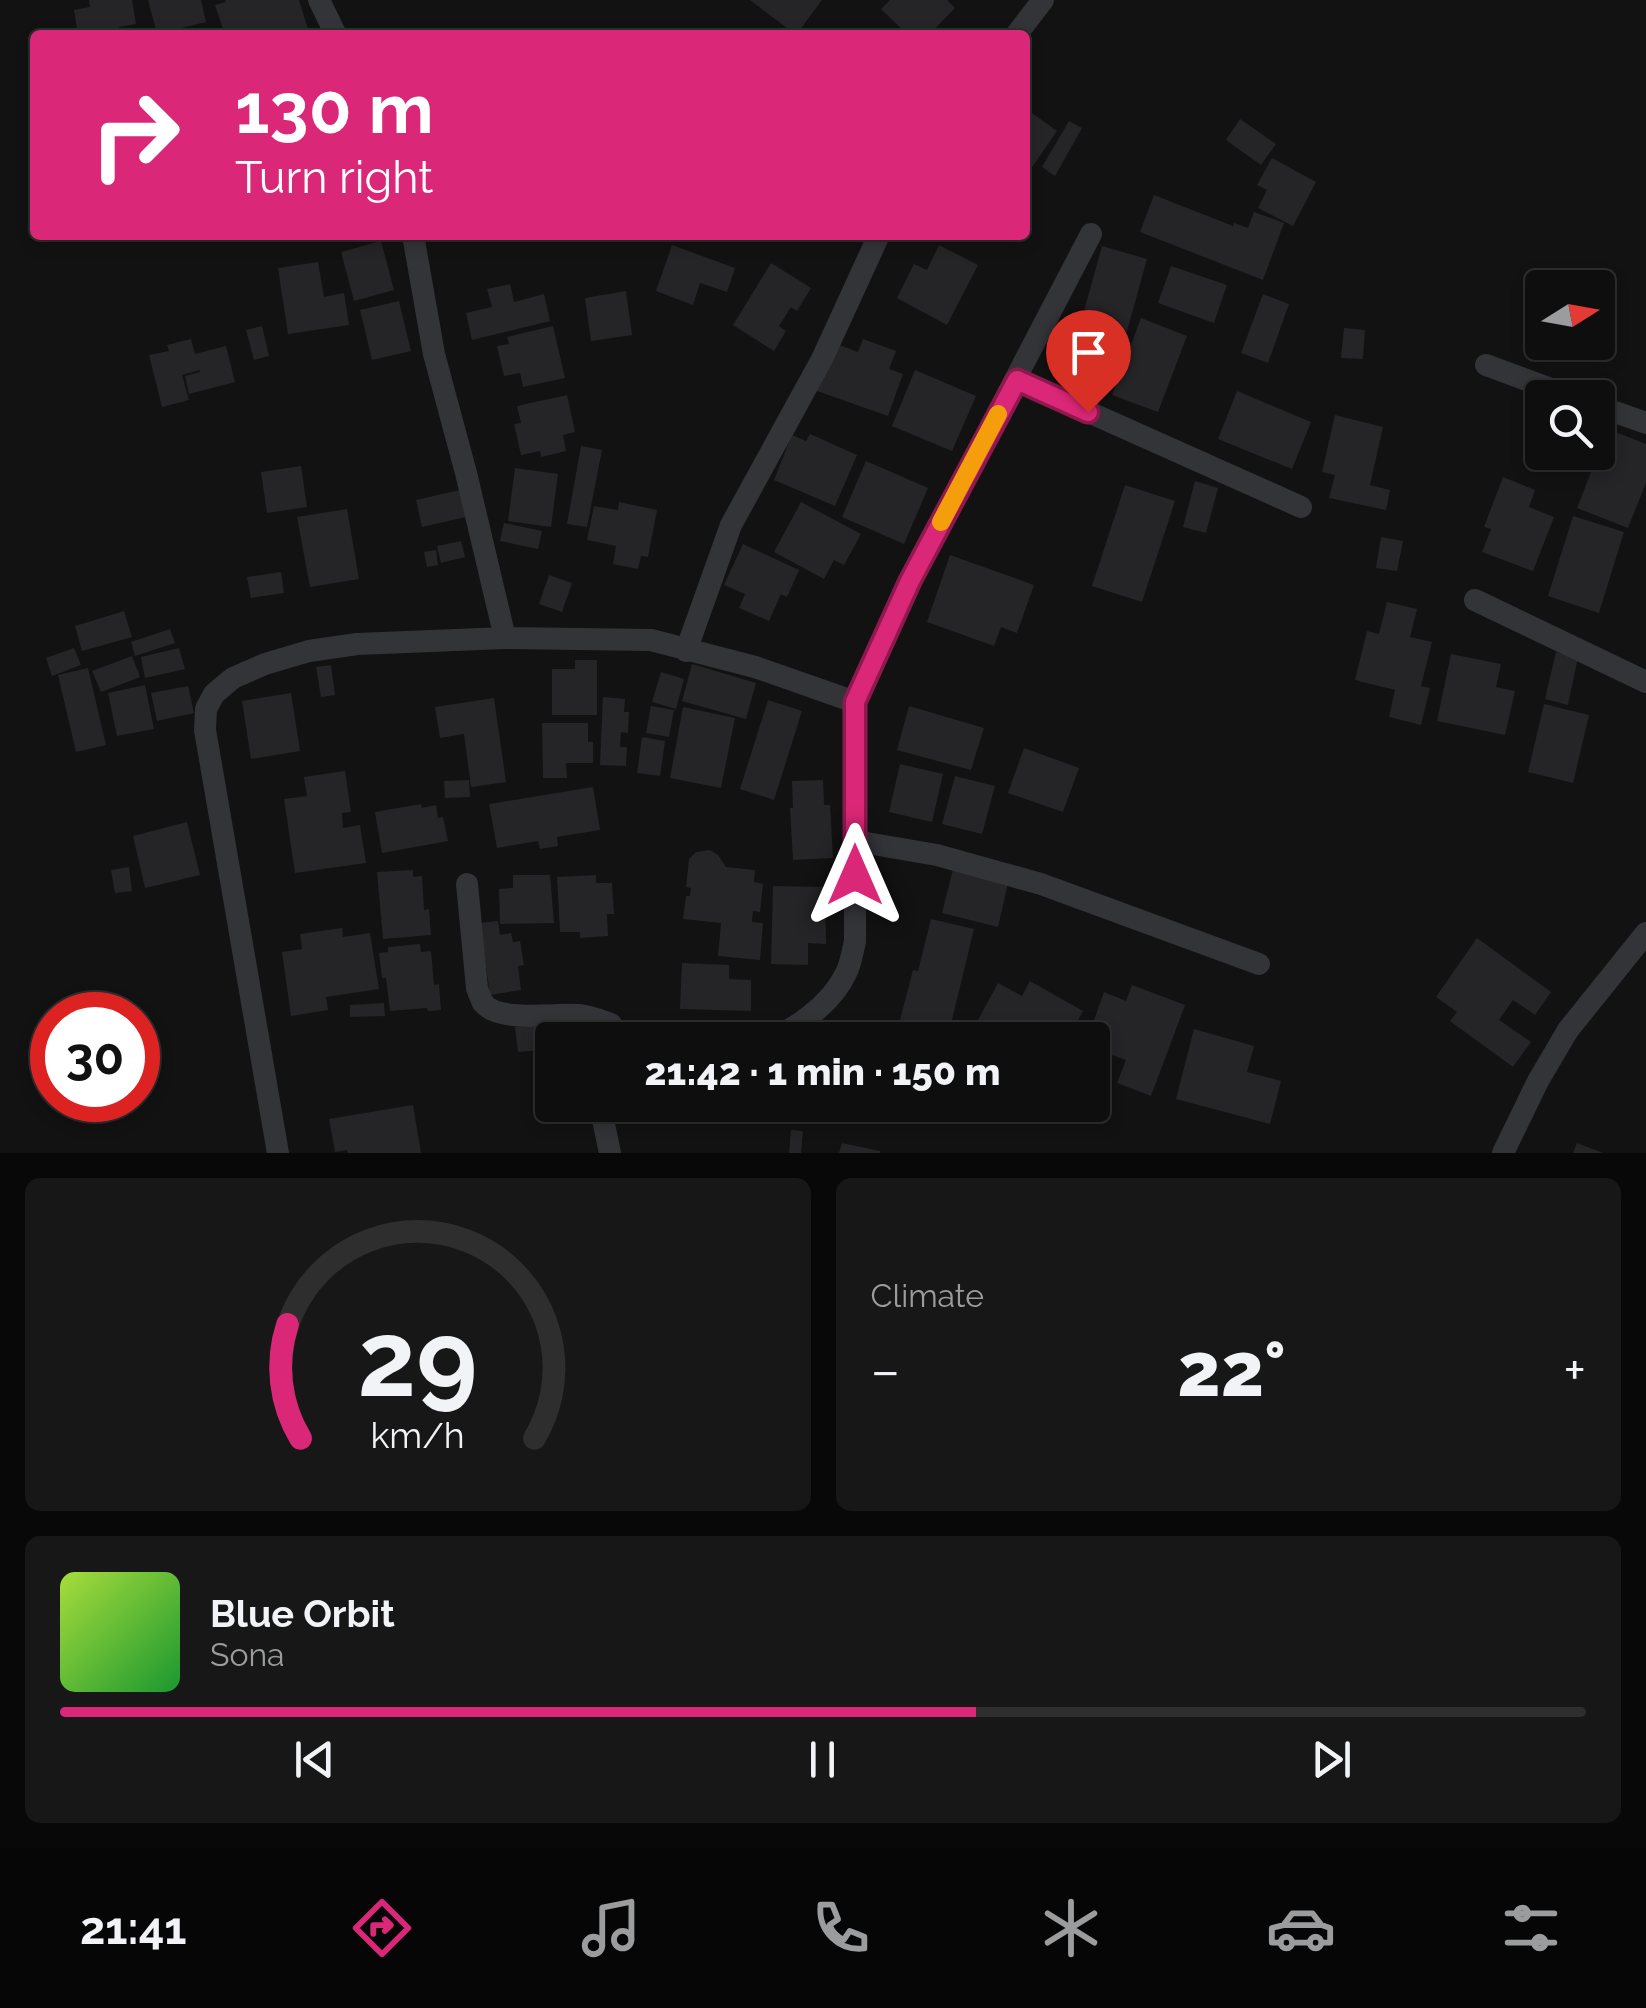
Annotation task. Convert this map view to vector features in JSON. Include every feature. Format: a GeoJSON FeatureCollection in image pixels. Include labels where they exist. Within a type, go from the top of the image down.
{"type":"FeatureCollection","features":[{"type":"Feature","properties":{"kind":"street"},"geometry":{"type":"LineString","coordinates":[[319,0],[334,30]]}},
{"type":"Feature","properties":{"kind":"street"},"geometry":{"type":"LineString","coordinates":[[1020,30],[1042,0]]}},
{"type":"Feature","properties":{"kind":"street"},"geometry":{"type":"LineString","coordinates":[[801,1022],[846,975],[856,942],[855,702],[910,581],[1091,234]]}},
{"type":"Feature","properties":{"kind":"street"},"geometry":{"type":"LineString","coordinates":[[414,240],[434,354],[505,638]]}},
{"type":"Feature","properties":{"kind":"street"},"geometry":{"type":"LineString","coordinates":[[686,650],[732,526],[822,358],[877,240]]}},
{"type":"Feature","properties":{"kind":"street"},"geometry":{"type":"LineString","coordinates":[[1486,365],[1526,380]]}},
{"type":"Feature","properties":{"kind":"street"},"geometry":{"type":"LineString","coordinates":[[1017,380],[1301,507]]}},
{"type":"Feature","properties":{"kind":"street"},"geometry":{"type":"LineString","coordinates":[[1615,412],[1646,423]]}},
{"type":"Feature","properties":{"kind":"street"},"geometry":{"type":"LineString","coordinates":[[1475,600],[1646,682]]}},
{"type":"Feature","properties":{"kind":"street"},"geometry":{"type":"LineString","coordinates":[[278,1153],[205,730],[206,709],[214,694],[234,678],[310,651],[357,644],[505,638],[651,640],[755,667],[855,702]]}},
{"type":"Feature","properties":{"kind":"street"},"geometry":{"type":"LineString","coordinates":[[855,842],[937,855],[1041,884],[1259,964]]}},
{"type":"Feature","properties":{"kind":"street"},"geometry":{"type":"LineString","coordinates":[[467,884],[477,988],[482,1003],[518,1016],[579,1015],[606,1022]]}},
{"type":"Feature","properties":{"kind":"street"},"geometry":{"type":"LineString","coordinates":[[1503,1153],[1568,1030],[1646,933]]}},
{"type":"Feature","properties":{"kind":"street"},"geometry":{"type":"LineString","coordinates":[[604,1122],[610,1153]]}},
{"type":"Feature","properties":{"kind":"building"},"geometry":{"type":"Polygon","coordinates":[[[89,0],[132,0],[136,24],[119,30],[77,30],[74,10],[90,7],[89,0]]]}},
{"type":"Feature","properties":{"kind":"building"},"geometry":{"type":"Polygon","coordinates":[[[148,0],[201,0],[206,22],[156,30],[148,0]]]}},
{"type":"Feature","properties":{"kind":"building"},"geometry":{"type":"Polygon","coordinates":[[[299,0],[308,29],[223,30],[215,5],[299,0]]]}},
{"type":"Feature","properties":{"kind":"building"},"geometry":{"type":"Polygon","coordinates":[[[750,0],[822,0],[800,30],[789,30],[750,0]]]}},
{"type":"Feature","properties":{"kind":"building"},"geometry":{"type":"Polygon","coordinates":[[[890,0],[947,0],[955,8],[934,30],[903,30],[881,9],[890,0]]]}},
{"type":"Feature","properties":{"kind":"building"},"geometry":{"type":"Polygon","coordinates":[[[1030,112],[1057,131],[1030,170],[1030,112]]]}},
{"type":"Feature","properties":{"kind":"building"},"geometry":{"type":"Polygon","coordinates":[[[1240,119],[1276,144],[1261,165],[1226,140],[1240,119]]]}},
{"type":"Feature","properties":{"kind":"building"},"geometry":{"type":"Polygon","coordinates":[[[1069,121],[1082,128],[1055,176],[1042,167],[1069,121]]]}},
{"type":"Feature","properties":{"kind":"building"},"geometry":{"type":"Polygon","coordinates":[[[1272,158],[1316,182],[1293,226],[1258,208],[1267,190],[1257,185],[1272,158]]]}},
{"type":"Feature","properties":{"kind":"building"},"geometry":{"type":"Polygon","coordinates":[[[1154,195],[1233,226],[1234,223],[1248,228],[1254,212],[1284,223],[1263,280],[1140,232],[1154,195]]]}},
{"type":"Feature","properties":{"kind":"building"},"geometry":{"type":"Polygon","coordinates":[[[381,241],[394,290],[354,301],[341,252],[381,241]]]}},
{"type":"Feature","properties":{"kind":"building"},"geometry":{"type":"Polygon","coordinates":[[[672,245],[735,268],[727,292],[700,283],[693,305],[656,291],[672,245]]]}},
{"type":"Feature","properties":{"kind":"building"},"geometry":{"type":"Polygon","coordinates":[[[939,245],[978,265],[947,325],[897,298],[914,264],[927,270],[939,245]]]}},
{"type":"Feature","properties":{"kind":"building"},"geometry":{"type":"Polygon","coordinates":[[[1102,246],[1147,259],[1114,378],[1069,365],[1102,246]]]}},
{"type":"Feature","properties":{"kind":"building"},"geometry":{"type":"Polygon","coordinates":[[[318,262],[324,297],[344,293],[349,325],[288,334],[278,268],[318,262]]]}},
{"type":"Feature","properties":{"kind":"building"},"geometry":{"type":"Polygon","coordinates":[[[771,263],[811,288],[797,311],[791,307],[779,326],[786,331],[774,351],[733,325],[771,263]]]}},
{"type":"Feature","properties":{"kind":"building"},"geometry":{"type":"Polygon","coordinates":[[[1171,266],[1227,285],[1214,323],[1158,303],[1171,266]]]}},
{"type":"Feature","properties":{"kind":"building"},"geometry":{"type":"Polygon","coordinates":[[[510,284],[514,302],[544,294],[550,321],[472,340],[466,313],[492,307],[487,289],[510,284]]]}},
{"type":"Feature","properties":{"kind":"building"},"geometry":{"type":"Polygon","coordinates":[[[626,291],[632,335],[591,341],[585,298],[626,291]]]}},
{"type":"Feature","properties":{"kind":"building"},"geometry":{"type":"Polygon","coordinates":[[[1263,294],[1289,304],[1268,363],[1241,353],[1263,294]]]}},
{"type":"Feature","properties":{"kind":"building"},"geometry":{"type":"Polygon","coordinates":[[[399,301],[411,351],[372,360],[360,310],[399,301]]]}},
{"type":"Feature","properties":{"kind":"building"},"geometry":{"type":"Polygon","coordinates":[[[1141,318],[1187,336],[1158,412],[1112,395],[1141,318]]]}},
{"type":"Feature","properties":{"kind":"building"},"geometry":{"type":"Polygon","coordinates":[[[262,326],[269,356],[254,360],[246,330],[262,326]]]}},
{"type":"Feature","properties":{"kind":"building"},"geometry":{"type":"Polygon","coordinates":[[[553,326],[565,378],[523,387],[520,373],[504,376],[497,346],[509,344],[507,337],[553,326]]]}},
{"type":"Feature","properties":{"kind":"building"},"geometry":{"type":"Polygon","coordinates":[[[1344,328],[1365,330],[1363,359],[1341,358],[1344,328]]]}},
{"type":"Feature","properties":{"kind":"building"},"geometry":{"type":"Polygon","coordinates":[[[191,339],[195,354],[226,346],[235,382],[189,394],[185,376],[200,370],[182,375],[189,400],[162,407],[149,355],[169,351],[167,345],[191,339]]]}},
{"type":"Feature","properties":{"kind":"building"},"geometry":{"type":"Polygon","coordinates":[[[863,339],[896,351],[889,369],[903,374],[888,416],[817,391],[834,343],[858,352],[863,339]]]}},
{"type":"Feature","properties":{"kind":"building"},"geometry":{"type":"Polygon","coordinates":[[[915,370],[976,396],[952,451],[892,426],[915,370]]]}},
{"type":"Feature","properties":{"kind":"building"},"geometry":{"type":"Polygon","coordinates":[[[1237,391],[1311,422],[1292,469],[1218,439],[1237,391]]]}},
{"type":"Feature","properties":{"kind":"building"},"geometry":{"type":"Polygon","coordinates":[[[567,395],[575,432],[563,435],[566,451],[541,457],[540,451],[521,455],[514,424],[521,423],[517,406],[567,395]]]}},
{"type":"Feature","properties":{"kind":"building"},"geometry":{"type":"Polygon","coordinates":[[[1335,415],[1383,427],[1370,485],[1390,490],[1386,510],[1329,498],[1335,475],[1322,472],[1335,415]]]}},
{"type":"Feature","properties":{"kind":"building"},"geometry":{"type":"Polygon","coordinates":[[[1615,432],[1646,444],[1646,483],[1628,528],[1577,508],[1592,470],[1615,470],[1615,432]]]}},
{"type":"Feature","properties":{"kind":"building"},"geometry":{"type":"Polygon","coordinates":[[[810,434],[857,455],[835,506],[774,480],[792,435],[806,441],[810,434]]]}},
{"type":"Feature","properties":{"kind":"building"},"geometry":{"type":"Polygon","coordinates":[[[581,446],[602,450],[587,527],[567,524],[581,446]]]}},
{"type":"Feature","properties":{"kind":"building"},"geometry":{"type":"Polygon","coordinates":[[[866,461],[928,488],[904,544],[842,517],[866,461]]]}},
{"type":"Feature","properties":{"kind":"building"},"geometry":{"type":"Polygon","coordinates":[[[301,466],[307,507],[267,513],[261,472],[301,466]]]}},
{"type":"Feature","properties":{"kind":"building"},"geometry":{"type":"Polygon","coordinates":[[[515,468],[558,474],[551,527],[508,521],[515,468]]]}},
{"type":"Feature","properties":{"kind":"building"},"geometry":{"type":"Polygon","coordinates":[[[1503,477],[1535,490],[1529,507],[1554,517],[1533,571],[1482,552],[1491,529],[1484,527],[1503,477]]]}},
{"type":"Feature","properties":{"kind":"building"},"geometry":{"type":"Polygon","coordinates":[[[1195,481],[1218,488],[1206,533],[1183,527],[1195,481]]]}},
{"type":"Feature","properties":{"kind":"building"},"geometry":{"type":"Polygon","coordinates":[[[1125,485],[1175,501],[1142,602],[1092,586],[1125,485]]]}},
{"type":"Feature","properties":{"kind":"building"},"geometry":{"type":"Polygon","coordinates":[[[460,490],[466,517],[422,527],[416,500],[460,490]]]}},
{"type":"Feature","properties":{"kind":"building"},"geometry":{"type":"Polygon","coordinates":[[[619,502],[657,510],[648,557],[641,556],[638,569],[613,564],[616,546],[587,540],[594,506],[618,510],[619,502]]]}},
{"type":"Feature","properties":{"kind":"building"},"geometry":{"type":"Polygon","coordinates":[[[801,502],[861,534],[844,565],[834,560],[824,579],[774,552],[801,502]]]}},
{"type":"Feature","properties":{"kind":"building"},"geometry":{"type":"Polygon","coordinates":[[[347,509],[359,579],[310,587],[297,517],[347,509]]]}},
{"type":"Feature","properties":{"kind":"building"},"geometry":{"type":"Polygon","coordinates":[[[1573,516],[1624,532],[1599,613],[1548,596],[1573,516]]]}},
{"type":"Feature","properties":{"kind":"building"},"geometry":{"type":"Polygon","coordinates":[[[504,523],[542,531],[538,549],[500,541],[504,523]]]}},
{"type":"Feature","properties":{"kind":"building"},"geometry":{"type":"Polygon","coordinates":[[[1381,537],[1403,541],[1397,571],[1376,568],[1381,537]]]}},
{"type":"Feature","properties":{"kind":"building"},"geometry":{"type":"Polygon","coordinates":[[[461,541],[465,557],[441,563],[437,546],[461,541]]]}},
{"type":"Feature","properties":{"kind":"building"},"geometry":{"type":"Polygon","coordinates":[[[743,544],[799,570],[787,597],[781,594],[769,621],[739,608],[745,594],[724,585],[743,544]]]}},
{"type":"Feature","properties":{"kind":"building"},"geometry":{"type":"Polygon","coordinates":[[[436,550],[438,565],[427,567],[424,552],[436,550]]]}},
{"type":"Feature","properties":{"kind":"building"},"geometry":{"type":"Polygon","coordinates":[[[950,555],[1034,585],[1017,633],[1001,627],[994,646],[927,622],[950,555]]]}},
{"type":"Feature","properties":{"kind":"building"},"geometry":{"type":"Polygon","coordinates":[[[281,572],[284,593],[251,598],[247,577],[281,572]]]}},
{"type":"Feature","properties":{"kind":"building"},"geometry":{"type":"Polygon","coordinates":[[[549,575],[572,583],[562,612],[539,604],[549,575]]]}},
{"type":"Feature","properties":{"kind":"building"},"geometry":{"type":"Polygon","coordinates":[[[1387,602],[1417,609],[1410,637],[1432,642],[1421,686],[1430,688],[1421,725],[1389,717],[1395,690],[1355,680],[1367,631],[1379,634],[1387,602]]]}},
{"type":"Feature","properties":{"kind":"building"},"geometry":{"type":"Polygon","coordinates":[[[124,611],[132,637],[82,651],[75,626],[124,611]]]}},
{"type":"Feature","properties":{"kind":"building"},"geometry":{"type":"Polygon","coordinates":[[[170,629],[175,643],[135,656],[131,642],[170,629]]]}},
{"type":"Feature","properties":{"kind":"building"},"geometry":{"type":"Polygon","coordinates":[[[74,648],[81,665],[52,676],[46,658],[74,648]]]}},
{"type":"Feature","properties":{"kind":"building"},"geometry":{"type":"Polygon","coordinates":[[[179,648],[185,669],[145,678],[141,657],[179,648]]]}},
{"type":"Feature","properties":{"kind":"building"},"geometry":{"type":"Polygon","coordinates":[[[1556,652],[1578,657],[1568,705],[1545,699],[1556,652]]]}},
{"type":"Feature","properties":{"kind":"building"},"geometry":{"type":"Polygon","coordinates":[[[1451,654],[1501,664],[1496,687],[1515,691],[1505,735],[1437,721],[1451,654]]]}},
{"type":"Feature","properties":{"kind":"building"},"geometry":{"type":"Polygon","coordinates":[[[132,656],[140,677],[101,692],[92,671],[132,656]]]}},
{"type":"Feature","properties":{"kind":"building"},"geometry":{"type":"Polygon","coordinates":[[[575,660],[597,660],[597,715],[552,715],[552,669],[575,669],[575,660]]]}},
{"type":"Feature","properties":{"kind":"building"},"geometry":{"type":"Polygon","coordinates":[[[692,664],[756,683],[746,719],[682,701],[692,664]]]}},
{"type":"Feature","properties":{"kind":"building"},"geometry":{"type":"Polygon","coordinates":[[[331,665],[335,695],[321,697],[316,667],[331,665]]]}},
{"type":"Feature","properties":{"kind":"building"},"geometry":{"type":"Polygon","coordinates":[[[88,668],[106,745],[76,752],[58,675],[88,668]]]}},
{"type":"Feature","properties":{"kind":"building"},"geometry":{"type":"Polygon","coordinates":[[[661,672],[684,679],[676,709],[652,702],[661,672]]]}},
{"type":"Feature","properties":{"kind":"building"},"geometry":{"type":"Polygon","coordinates":[[[145,685],[154,729],[117,736],[108,693],[145,685]]]}},
{"type":"Feature","properties":{"kind":"building"},"geometry":{"type":"Polygon","coordinates":[[[188,686],[194,713],[157,721],[151,693],[188,686]]]}},
{"type":"Feature","properties":{"kind":"building"},"geometry":{"type":"Polygon","coordinates":[[[291,693],[300,751],[251,759],[242,701],[291,693]]]}},
{"type":"Feature","properties":{"kind":"building"},"geometry":{"type":"Polygon","coordinates":[[[603,697],[625,699],[628,733],[621,732],[620,747],[627,747],[626,766],[600,765],[603,697]]]}},
{"type":"Feature","properties":{"kind":"building"},"geometry":{"type":"Polygon","coordinates":[[[494,698],[506,782],[471,787],[464,734],[440,738],[435,707],[494,698]]]}},
{"type":"Feature","properties":{"kind":"building"},"geometry":{"type":"Polygon","coordinates":[[[768,700],[802,711],[774,800],[740,789],[768,700]]]}},
{"type":"Feature","properties":{"kind":"building"},"geometry":{"type":"Polygon","coordinates":[[[1544,704],[1589,715],[1573,783],[1528,772],[1544,704]]]}},
{"type":"Feature","properties":{"kind":"building"},"geometry":{"type":"Polygon","coordinates":[[[651,706],[674,710],[669,737],[646,733],[651,706]]]}},
{"type":"Feature","properties":{"kind":"building"},"geometry":{"type":"Polygon","coordinates":[[[909,706],[984,728],[971,770],[897,750],[909,706]]]}},
{"type":"Feature","properties":{"kind":"building"},"geometry":{"type":"Polygon","coordinates":[[[683,707],[735,718],[721,788],[670,778],[683,707]]]}},
{"type":"Feature","properties":{"kind":"building"},"geometry":{"type":"Polygon","coordinates":[[[542,723],[588,723],[593,763],[566,763],[567,778],[543,778],[542,723]]]}},
{"type":"Feature","properties":{"kind":"building"},"geometry":{"type":"Polygon","coordinates":[[[642,737],[665,741],[660,776],[637,773],[642,737]]]}},
{"type":"Feature","properties":{"kind":"building"},"geometry":{"type":"Polygon","coordinates":[[[1024,748],[1079,768],[1063,812],[1008,793],[1024,748]]]}},
{"type":"Feature","properties":{"kind":"building"},"geometry":{"type":"Polygon","coordinates":[[[900,764],[943,774],[932,822],[889,812],[900,764]]]}},
{"type":"Feature","properties":{"kind":"building"},"geometry":{"type":"Polygon","coordinates":[[[345,771],[351,812],[342,813],[343,828],[360,825],[366,863],[295,873],[284,799],[307,796],[304,777],[345,771]]]}},
{"type":"Feature","properties":{"kind":"building"},"geometry":{"type":"Polygon","coordinates":[[[955,776],[995,786],[982,834],[942,824],[955,776]]]}},
{"type":"Feature","properties":{"kind":"building"},"geometry":{"type":"Polygon","coordinates":[[[469,780],[470,797],[445,798],[444,781],[469,780]]]}},
{"type":"Feature","properties":{"kind":"building"},"geometry":{"type":"Polygon","coordinates":[[[823,780],[824,805],[830,805],[833,858],[793,860],[792,781],[823,780]]]}},
{"type":"Feature","properties":{"kind":"building"},"geometry":{"type":"Polygon","coordinates":[[[593,787],[600,830],[557,837],[558,846],[540,849],[538,841],[497,848],[489,804],[593,787]]]}},
{"type":"Feature","properties":{"kind":"building"},"geometry":{"type":"Polygon","coordinates":[[[421,804],[422,808],[436,805],[448,841],[382,853],[375,812],[421,804]]]}},
{"type":"Feature","properties":{"kind":"building"},"geometry":{"type":"Polygon","coordinates":[[[187,822],[200,875],[145,888],[133,836],[187,822]]]}},
{"type":"Feature","properties":{"kind":"building"},"geometry":{"type":"Polygon","coordinates":[[[710,850],[726,867],[755,870],[754,882],[763,884],[760,912],[753,911],[752,922],[763,923],[760,960],[718,956],[721,923],[683,919],[691,888],[686,887],[689,859],[696,852],[710,850]]]}},
{"type":"Feature","properties":{"kind":"building"},"geometry":{"type":"Polygon","coordinates":[[[954,865],[1009,879],[998,927],[942,913],[954,865]]]}},
{"type":"Feature","properties":{"kind":"building"},"geometry":{"type":"Polygon","coordinates":[[[129,867],[132,891],[115,893],[111,870],[129,867]]]}},
{"type":"Feature","properties":{"kind":"building"},"geometry":{"type":"Polygon","coordinates":[[[413,870],[413,877],[422,876],[424,910],[429,909],[431,935],[383,939],[377,872],[413,870]]]}},
{"type":"Feature","properties":{"kind":"building"},"geometry":{"type":"Polygon","coordinates":[[[513,875],[550,875],[554,923],[500,924],[499,889],[513,888],[513,875]]]}},
{"type":"Feature","properties":{"kind":"building"},"geometry":{"type":"Polygon","coordinates":[[[596,875],[596,883],[612,883],[614,914],[607,914],[608,936],[580,938],[580,932],[560,932],[557,877],[596,875]]]}},
{"type":"Feature","properties":{"kind":"building"},"geometry":{"type":"Polygon","coordinates":[[[773,886],[825,887],[826,944],[808,943],[808,965],[771,964],[773,886]]]}},
{"type":"Feature","properties":{"kind":"building"},"geometry":{"type":"Polygon","coordinates":[[[931,919],[974,929],[951,1022],[900,1020],[913,970],[918,971],[931,919]]]}},
{"type":"Feature","properties":{"kind":"building"},"geometry":{"type":"Polygon","coordinates":[[[498,921],[500,935],[511,933],[513,942],[520,941],[524,965],[518,966],[521,990],[490,995],[480,923],[498,921]]]}},
{"type":"Feature","properties":{"kind":"building"},"geometry":{"type":"Polygon","coordinates":[[[342,928],[343,937],[370,933],[379,989],[326,997],[328,1010],[291,1016],[282,952],[302,949],[300,934],[342,928]]]}},
{"type":"Feature","properties":{"kind":"building"},"geometry":{"type":"Polygon","coordinates":[[[1477,938],[1551,992],[1535,1015],[1513,1000],[1499,1020],[1531,1042],[1513,1067],[1450,1021],[1457,1012],[1436,997],[1477,938]]]}},
{"type":"Feature","properties":{"kind":"building"},"geometry":{"type":"Polygon","coordinates":[[[420,944],[421,952],[431,951],[441,1010],[390,1011],[379,953],[388,952],[388,947],[420,944]]]}},
{"type":"Feature","properties":{"kind":"building"},"geometry":{"type":"Polygon","coordinates":[[[682,963],[729,965],[729,979],[751,980],[751,1011],[680,1009],[682,963]]]}},
{"type":"Feature","properties":{"kind":"building"},"geometry":{"type":"Polygon","coordinates":[[[1030,981],[1083,1011],[1077,1022],[977,1022],[998,983],[1022,996],[1030,981]]]}},
{"type":"Feature","properties":{"kind":"building"},"geometry":{"type":"Polygon","coordinates":[[[1132,985],[1185,1005],[1151,1096],[1117,1083],[1126,1060],[1110,1054],[1110,1022],[1093,1022],[1104,992],[1126,1001],[1132,985]]]}},
{"type":"Feature","properties":{"kind":"building"},"geometry":{"type":"Polygon","coordinates":[[[384,1003],[385,1016],[350,1017],[350,1005],[384,1003]]]}},
{"type":"Feature","properties":{"kind":"building"},"geometry":{"type":"Polygon","coordinates":[[[535,1024],[535,1050],[518,1052],[515,1027],[535,1024]]]}},
{"type":"Feature","properties":{"kind":"building"},"geometry":{"type":"Polygon","coordinates":[[[1194,1029],[1254,1046],[1247,1072],[1281,1081],[1270,1124],[1176,1099],[1194,1029]]]}},
{"type":"Feature","properties":{"kind":"building"},"geometry":{"type":"Polygon","coordinates":[[[413,1105],[421,1153],[335,1152],[329,1119],[413,1105]]]}},
{"type":"Feature","properties":{"kind":"building"},"geometry":{"type":"Polygon","coordinates":[[[791,1130],[803,1131],[801,1153],[789,1153],[791,1130]]]}},
{"type":"Feature","properties":{"kind":"building"},"geometry":{"type":"Polygon","coordinates":[[[842,1143],[880,1151],[880,1153],[839,1153],[842,1143]]]}},
{"type":"Feature","properties":{"kind":"building"},"geometry":{"type":"Polygon","coordinates":[[[1577,1143],[1603,1153],[1573,1153],[1577,1143]]]}},
{"type":"Feature","properties":{"kind":"slow traffic"},"geometry":{"type":"LineString","coordinates":[[941,522],[998,414]]}},
{"type":"Feature","properties":{"kind":"route"},"geometry":{"type":"LineString","coordinates":[[855,875],[855,702],[910,581],[1017,380],[1088,412]]}}]}
